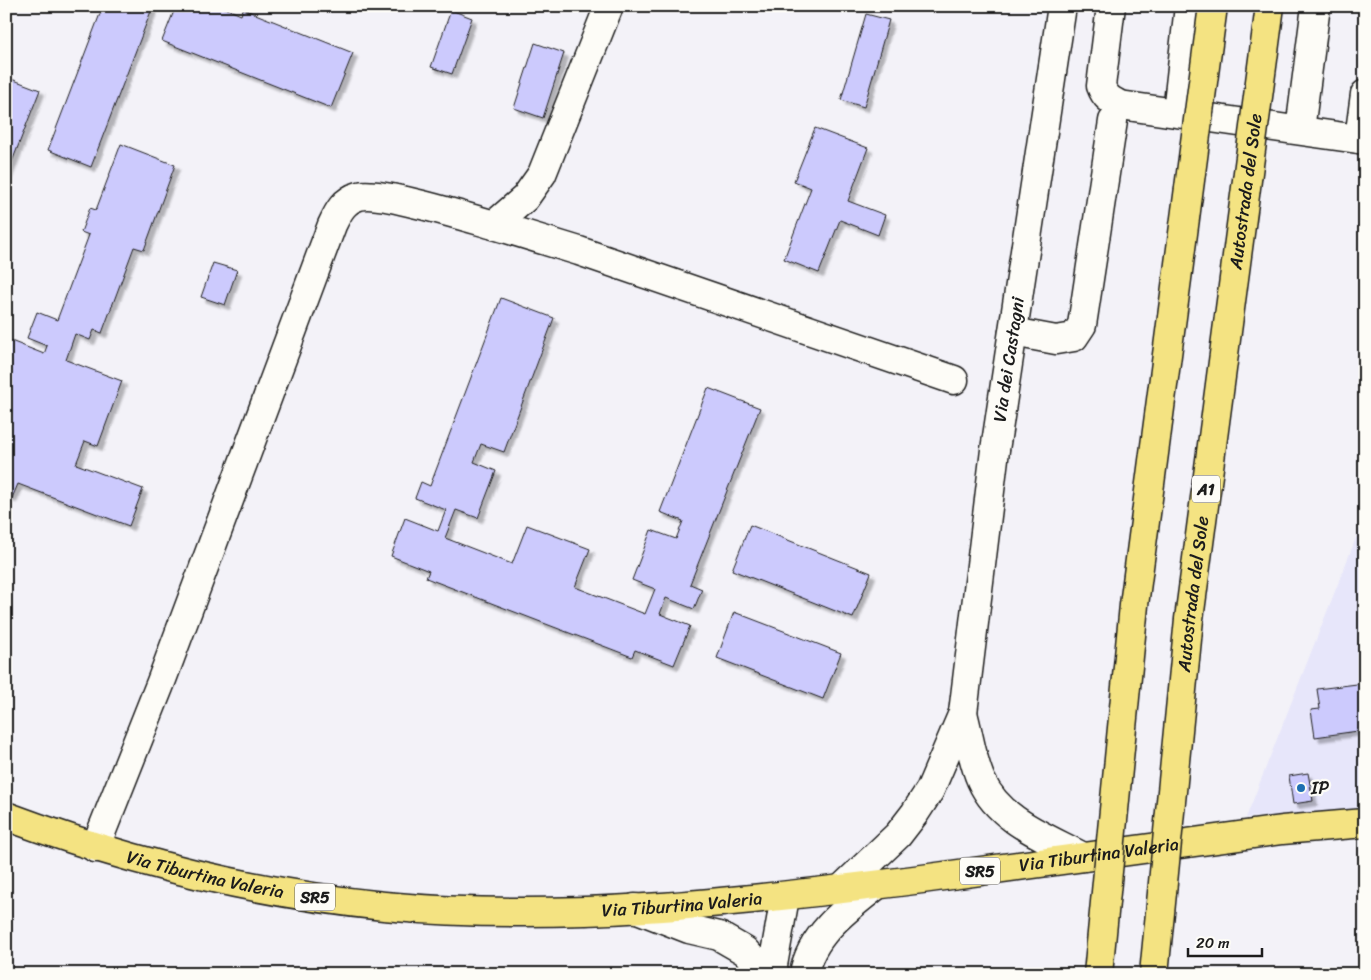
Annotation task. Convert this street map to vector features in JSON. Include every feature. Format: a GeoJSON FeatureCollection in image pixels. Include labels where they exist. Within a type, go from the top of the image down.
{"type":"FeatureCollection","features":[{"type":"Feature","properties":{"kind":"main road"},"geometry":{"type":"LineString","coordinates":[[1098,974],[1134,604],[1213,6]]}},
{"type":"Feature","properties":{"kind":"main road","name":"Autostrada del Sole"},"geometry":{"type":"LineString","coordinates":[[1154,974],[1189,619],[1270,6]]}},
{"type":"Feature","properties":{"kind":"main road","name":"Via Tiburtina Valeria"},"geometry":{"type":"LineString","coordinates":[[6,816],[95,848],[193,875],[295,895],[386,906],[503,912],[698,906],[786,897],[1282,830],[1365,823]]}},
{"type":"Feature","properties":{"kind":"street"},"geometry":{"type":"LineString","coordinates":[[494,225],[525,198],[542,174],[609,6]]}},
{"type":"Feature","properties":{"kind":"street","name":"Via dei Castagni"},"geometry":{"type":"LineString","coordinates":[[963,713],[995,450],[1062,6]]}},
{"type":"Feature","properties":{"kind":"street"},"geometry":{"type":"LineString","coordinates":[[1111,6],[1102,76],[1104,94],[1120,105],[1362,139],[1365,94]]}},
{"type":"Feature","properties":{"kind":"street"},"geometry":{"type":"LineString","coordinates":[[1177,112],[1188,6]]}},
{"type":"Feature","properties":{"kind":"street"},"geometry":{"type":"LineString","coordinates":[[1300,130],[1316,6]]}},
{"type":"Feature","properties":{"kind":"street"},"geometry":{"type":"LineString","coordinates":[[1013,332],[1062,340],[1074,337],[1082,326],[1113,122]]}},
{"type":"Feature","properties":{"kind":"street"},"geometry":{"type":"LineString","coordinates":[[95,848],[161,682],[332,226],[342,206],[360,195],[380,196],[494,225],[588,255],[954,380]]}},
{"type":"Feature","properties":{"kind":"street"},"geometry":{"type":"LineString","coordinates":[[963,713],[980,778],[995,804],[1016,821],[1083,857]]}},
{"type":"Feature","properties":{"kind":"street"},"geometry":{"type":"LineString","coordinates":[[841,889],[898,834],[915,814],[930,790],[963,713]]}},
{"type":"Feature","properties":{"kind":"street"},"geometry":{"type":"LineString","coordinates":[[805,969],[821,938],[840,915],[877,884]]}},
{"type":"Feature","properties":{"kind":"street"},"geometry":{"type":"LineString","coordinates":[[786,897],[805,969]]}},
{"type":"Feature","properties":{"kind":"street"},"geometry":{"type":"LineString","coordinates":[[774,974],[774,956],[786,897]]}},
{"type":"Feature","properties":{"kind":"street"},"geometry":{"type":"LineString","coordinates":[[634,908],[689,929],[719,936],[745,951],[766,974]]}},
{"type":"Feature","properties":{"kind":"shaded area"},"geometry":{"type":"Polygon","coordinates":[[[1365,515],[1365,808],[1246,818],[1365,515]]]}},
{"type":"Feature","properties":{"kind":"building"},"geometry":{"type":"Polygon","coordinates":[[[103,6],[153,6],[91,167],[48,150],[103,6]]]}},
{"type":"Feature","properties":{"kind":"building"},"geometry":{"type":"Polygon","coordinates":[[[176,6],[220,6],[241,15],[243,9],[353,53],[331,108],[162,41],[176,6]]]}},
{"type":"Feature","properties":{"kind":"building"},"geometry":{"type":"Polygon","coordinates":[[[451,10],[472,18],[452,74],[431,67],[451,10]]]}},
{"type":"Feature","properties":{"kind":"building"},"geometry":{"type":"Polygon","coordinates":[[[866,14],[889,20],[864,107],[841,100],[866,14]]]}},
{"type":"Feature","properties":{"kind":"building"},"geometry":{"type":"Polygon","coordinates":[[[535,43],[564,53],[543,118],[514,108],[535,43]]]}},
{"type":"Feature","properties":{"kind":"building"},"geometry":{"type":"Polygon","coordinates":[[[6,77],[40,90],[6,177],[6,77]]]}},
{"type":"Feature","properties":{"kind":"building"},"geometry":{"type":"Polygon","coordinates":[[[815,128],[868,148],[848,201],[885,215],[878,235],[840,220],[819,273],[784,259],[811,188],[794,181],[815,128]]]}},
{"type":"Feature","properties":{"kind":"building"},"geometry":{"type":"Polygon","coordinates":[[[121,144],[175,165],[144,250],[134,247],[102,333],[94,330],[90,340],[75,334],[66,360],[122,381],[98,446],[85,441],[76,464],[143,489],[129,526],[18,484],[12,498],[6,496],[6,434],[11,421],[6,419],[6,339],[44,354],[47,346],[27,338],[37,312],[57,320],[89,235],[81,232],[90,208],[96,210],[121,144]]]}},
{"type":"Feature","properties":{"kind":"building"},"geometry":{"type":"Polygon","coordinates":[[[213,263],[237,270],[225,305],[201,297],[213,263]]]}},
{"type":"Feature","properties":{"kind":"building"},"geometry":{"type":"Polygon","coordinates":[[[501,298],[554,318],[504,452],[481,444],[474,462],[496,471],[478,518],[456,510],[445,538],[512,564],[527,525],[590,549],[575,587],[645,614],[655,589],[632,580],[651,530],[676,539],[683,521],[660,512],[708,388],[760,408],[690,584],[702,589],[694,609],[666,598],[660,614],[690,626],[674,665],[635,650],[632,657],[426,578],[429,571],[391,556],[405,518],[438,531],[446,510],[415,498],[421,482],[430,486],[501,298]]]}},
{"type":"Feature","properties":{"kind":"building"},"geometry":{"type":"Polygon","coordinates":[[[750,525],[871,573],[853,618],[732,570],[750,525]]]}},
{"type":"Feature","properties":{"kind":"building"},"geometry":{"type":"Polygon","coordinates":[[[734,612],[841,653],[823,699],[717,658],[734,612]]]}},
{"type":"Feature","properties":{"kind":"building"},"geometry":{"type":"Polygon","coordinates":[[[1365,683],[1365,730],[1315,737],[1311,710],[1320,709],[1317,689],[1365,683]]]}},
{"type":"Feature","properties":{"kind":"building","name":"IP"},"geometry":{"type":"Polygon","coordinates":[[[1308,773],[1313,801],[1293,804],[1289,776],[1308,773]]]}},
{"type":"Feature","properties":{"kind":"place","name":"IP"},"geometry":{"type":"Point","coordinates":[1301,788]}}]}
